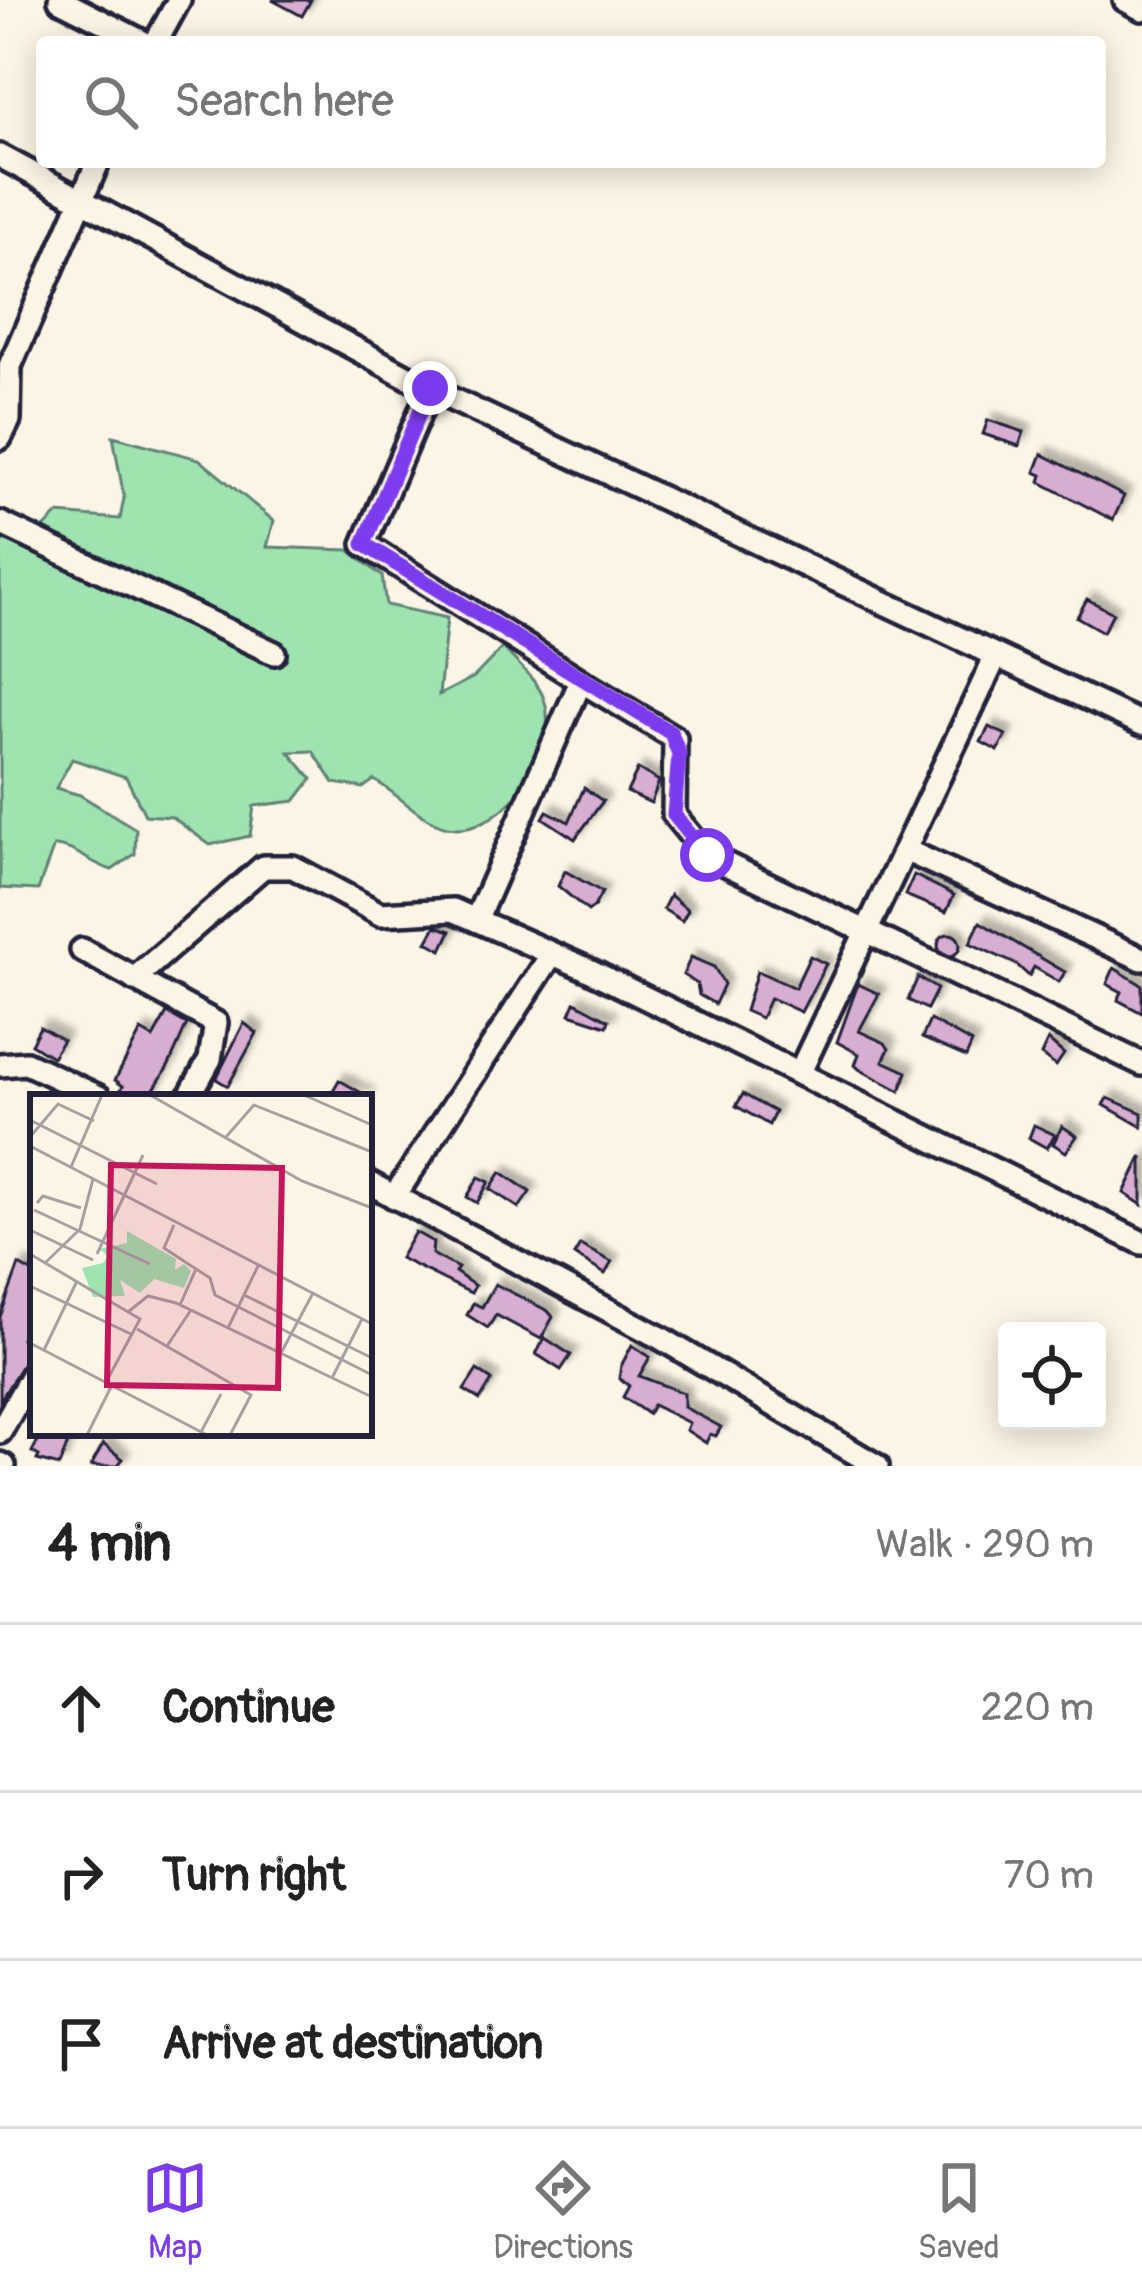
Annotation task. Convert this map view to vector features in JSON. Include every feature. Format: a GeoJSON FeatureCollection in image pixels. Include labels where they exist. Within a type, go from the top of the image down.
{"type":"FeatureCollection","features":[{"type":"Feature","properties":{"kind":"street"},"geometry":{"type":"LineString","coordinates":[[59,0],[131,36]]}},
{"type":"Feature","properties":{"kind":"street"},"geometry":{"type":"LineString","coordinates":[[159,36],[179,0]]}},
{"type":"Feature","properties":{"kind":"street"},"geometry":{"type":"LineString","coordinates":[[1125,0],[1142,9]]}},
{"type":"Feature","properties":{"kind":"street"},"geometry":{"type":"LineString","coordinates":[[0,156],[430,388],[1142,724]]}},
{"type":"Feature","properties":{"kind":"street"},"geometry":{"type":"LineString","coordinates":[[0,438],[10,366],[95,168]]}},
{"type":"Feature","properties":{"kind":"street"},"geometry":{"type":"LineString","coordinates":[[430,388],[364,544],[675,738],[674,815],[707,855],[1142,1064]]}},
{"type":"Feature","properties":{"kind":"street"},"geometry":{"type":"LineString","coordinates":[[0,523],[274,652]]}},
{"type":"Feature","properties":{"kind":"street"},"geometry":{"type":"LineString","coordinates":[[800,1072],[996,656]]}},
{"type":"Feature","properties":{"kind":"street"},"geometry":{"type":"LineString","coordinates":[[476,920],[581,681]]}},
{"type":"Feature","properties":{"kind":"street"},"geometry":{"type":"LineString","coordinates":[[907,851],[1142,958]]}},
{"type":"Feature","properties":{"kind":"street"},"geometry":{"type":"LineString","coordinates":[[134,979],[263,867],[293,867],[380,914],[453,910],[476,920],[800,1072],[1142,1243]]}},
{"type":"Feature","properties":{"kind":"street"},"geometry":{"type":"LineString","coordinates":[[82,950],[216,1023],[210,1058],[193,1091]]}},
{"type":"Feature","properties":{"kind":"street"},"geometry":{"type":"LineString","coordinates":[[394,1197],[552,954]]}},
{"type":"Feature","properties":{"kind":"street"},"geometry":{"type":"LineString","coordinates":[[0,1065],[26,1063],[93,1094]]}},
{"type":"Feature","properties":{"kind":"street"},"geometry":{"type":"LineString","coordinates":[[372,1185],[659,1337],[877,1466]]}},
{"type":"Feature","properties":{"kind":"street"},"geometry":{"type":"LineString","coordinates":[[0,1432],[30,1377]]}},
{"type":"Feature","properties":{"kind":"green space"},"geometry":{"type":"Polygon","coordinates":[[[113,436],[199,459],[274,521],[267,547],[349,550],[382,576],[386,605],[447,618],[439,695],[474,677],[503,647],[541,692],[547,721],[534,770],[519,792],[501,811],[458,828],[428,819],[374,780],[363,788],[334,783],[313,751],[289,752],[312,779],[295,801],[254,806],[250,836],[210,845],[172,817],[145,815],[126,777],[72,759],[56,788],[80,795],[136,829],[135,854],[112,870],[54,846],[38,890],[0,888],[0,541],[34,538],[58,514],[120,519],[124,498],[113,436]]]}},
{"type":"Feature","properties":{"kind":"building"},"geometry":{"type":"Polygon","coordinates":[[[272,0],[311,0],[302,16],[272,0]]]}},
{"type":"Feature","properties":{"kind":"building"},"geometry":{"type":"Polygon","coordinates":[[[988,420],[1024,432],[1019,446],[983,434],[988,420]]]}},
{"type":"Feature","properties":{"kind":"building"},"geometry":{"type":"Polygon","coordinates":[[[1042,454],[1124,496],[1113,520],[1040,482],[1042,475],[1035,472],[1042,454]]]}},
{"type":"Feature","properties":{"kind":"building"},"geometry":{"type":"Polygon","coordinates":[[[1087,599],[1113,613],[1103,632],[1077,617],[1087,599]]]}},
{"type":"Feature","properties":{"kind":"building"},"geometry":{"type":"Polygon","coordinates":[[[989,727],[1006,735],[998,751],[981,742],[989,727]]]}},
{"type":"Feature","properties":{"kind":"building"},"geometry":{"type":"Polygon","coordinates":[[[638,769],[659,781],[651,803],[627,792],[638,769]]]}},
{"type":"Feature","properties":{"kind":"building"},"geometry":{"type":"Polygon","coordinates":[[[584,788],[603,801],[575,839],[543,818],[547,811],[569,822],[584,788]]]}},
{"type":"Feature","properties":{"kind":"building"},"geometry":{"type":"Polygon","coordinates":[[[565,871],[602,892],[594,907],[588,911],[558,886],[565,871]]]}},
{"type":"Feature","properties":{"kind":"building"},"geometry":{"type":"Polygon","coordinates":[[[914,875],[954,895],[946,912],[905,895],[914,875]]]}},
{"type":"Feature","properties":{"kind":"building"},"geometry":{"type":"Polygon","coordinates":[[[670,895],[688,910],[682,921],[663,909],[670,895]]]}},
{"type":"Feature","properties":{"kind":"building"},"geometry":{"type":"Polygon","coordinates":[[[980,922],[1065,972],[1059,982],[1034,967],[1029,976],[1017,965],[970,943],[980,922]]]}},
{"type":"Feature","properties":{"kind":"building"},"geometry":{"type":"Polygon","coordinates":[[[436,926],[451,931],[442,950],[427,942],[436,926]]]}},
{"type":"Feature","properties":{"kind":"building"},"geometry":{"type":"Polygon","coordinates":[[[949,934],[960,945],[949,956],[938,945],[949,934]]]}},
{"type":"Feature","properties":{"kind":"building"},"geometry":{"type":"Polygon","coordinates":[[[810,956],[826,964],[801,1012],[770,998],[761,1018],[745,1011],[757,971],[795,988],[810,956]]]}},
{"type":"Feature","properties":{"kind":"building"},"geometry":{"type":"Polygon","coordinates":[[[691,957],[714,967],[724,984],[715,1004],[699,995],[697,984],[683,975],[691,957]]]}},
{"type":"Feature","properties":{"kind":"building"},"geometry":{"type":"Polygon","coordinates":[[[1114,968],[1142,985],[1142,1013],[1118,1000],[1122,992],[1107,984],[1114,968]]]}},
{"type":"Feature","properties":{"kind":"building"},"geometry":{"type":"Polygon","coordinates":[[[918,977],[937,989],[927,1009],[908,1000],[918,977]]]}},
{"type":"Feature","properties":{"kind":"building"},"geometry":{"type":"Polygon","coordinates":[[[858,984],[879,994],[859,1031],[885,1043],[889,1049],[883,1061],[907,1072],[900,1091],[859,1069],[855,1065],[859,1054],[837,1042],[858,984]]]}},
{"type":"Feature","properties":{"kind":"building"},"geometry":{"type":"Polygon","coordinates":[[[575,1002],[609,1020],[607,1026],[570,1014],[575,1002]]]}},
{"type":"Feature","properties":{"kind":"building"},"geometry":{"type":"Polygon","coordinates":[[[167,1013],[187,1024],[151,1094],[119,1094],[123,1086],[115,1080],[141,1031],[153,1038],[167,1013]]]}},
{"type":"Feature","properties":{"kind":"building"},"geometry":{"type":"Polygon","coordinates":[[[930,1020],[972,1043],[966,1057],[922,1038],[930,1020]]]}},
{"type":"Feature","properties":{"kind":"building"},"geometry":{"type":"Polygon","coordinates":[[[244,1023],[257,1033],[228,1086],[216,1079],[244,1023]]]}},
{"type":"Feature","properties":{"kind":"building"},"geometry":{"type":"Polygon","coordinates":[[[40,1027],[63,1040],[52,1057],[31,1044],[40,1027]]]}},
{"type":"Feature","properties":{"kind":"building"},"geometry":{"type":"Polygon","coordinates":[[[1048,1040],[1064,1054],[1056,1066],[1041,1055],[1048,1040]]]}},
{"type":"Feature","properties":{"kind":"building"},"geometry":{"type":"Polygon","coordinates":[[[339,1080],[364,1094],[347,1094],[332,1092],[339,1080]]]}},
{"type":"Feature","properties":{"kind":"building"},"geometry":{"type":"Polygon","coordinates":[[[743,1094],[775,1112],[769,1125],[736,1106],[743,1094]]]}},
{"type":"Feature","properties":{"kind":"building"},"geometry":{"type":"Polygon","coordinates":[[[1108,1098],[1142,1113],[1142,1127],[1104,1105],[1108,1098]]]}},
{"type":"Feature","properties":{"kind":"building"},"geometry":{"type":"Polygon","coordinates":[[[1034,1125],[1055,1135],[1047,1148],[1029,1138],[1034,1125]]]}},
{"type":"Feature","properties":{"kind":"building"},"geometry":{"type":"Polygon","coordinates":[[[1062,1126],[1077,1136],[1066,1152],[1053,1144],[1062,1126]]]}},
{"type":"Feature","properties":{"kind":"building"},"geometry":{"type":"Polygon","coordinates":[[[1142,1156],[1142,1205],[1124,1193],[1142,1156]]]}},
{"type":"Feature","properties":{"kind":"building"},"geometry":{"type":"Polygon","coordinates":[[[501,1172],[530,1192],[519,1208],[490,1189],[501,1172]]]}},
{"type":"Feature","properties":{"kind":"building"},"geometry":{"type":"Polygon","coordinates":[[[479,1177],[489,1182],[477,1203],[467,1197],[479,1177]]]}},
{"type":"Feature","properties":{"kind":"building"},"geometry":{"type":"Polygon","coordinates":[[[415,1232],[433,1242],[432,1254],[458,1268],[455,1272],[475,1286],[471,1293],[400,1258],[415,1232]]]}},
{"type":"Feature","properties":{"kind":"building"},"geometry":{"type":"Polygon","coordinates":[[[580,1245],[612,1262],[605,1274],[574,1255],[580,1245]]]}},
{"type":"Feature","properties":{"kind":"building"},"geometry":{"type":"Polygon","coordinates":[[[19,1265],[30,1271],[30,1312],[21,1338],[30,1351],[0,1401],[0,1317],[19,1265]]]}},
{"type":"Feature","properties":{"kind":"building"},"geometry":{"type":"Polygon","coordinates":[[[495,1284],[548,1311],[553,1317],[541,1339],[496,1315],[488,1328],[467,1315],[473,1303],[482,1307],[495,1284]]]}},
{"type":"Feature","properties":{"kind":"building"},"geometry":{"type":"Polygon","coordinates":[[[545,1338],[571,1355],[561,1370],[536,1354],[545,1338]]]}},
{"type":"Feature","properties":{"kind":"building"},"geometry":{"type":"Polygon","coordinates":[[[632,1345],[650,1357],[639,1376],[684,1393],[684,1407],[721,1427],[716,1436],[710,1434],[706,1443],[686,1430],[689,1423],[653,1405],[648,1414],[623,1397],[629,1386],[619,1378],[621,1366],[632,1345]]]}},
{"type":"Feature","properties":{"kind":"building"},"geometry":{"type":"Polygon","coordinates":[[[477,1370],[492,1380],[480,1400],[464,1390],[477,1370]]]}},
{"type":"Feature","properties":{"kind":"building"},"geometry":{"type":"Polygon","coordinates":[[[40,1436],[71,1436],[59,1466],[37,1460],[39,1456],[32,1452],[40,1436]]]}},
{"type":"Feature","properties":{"kind":"building"},"geometry":{"type":"Polygon","coordinates":[[[103,1444],[123,1459],[117,1466],[91,1466],[103,1444]]]}},
{"type":"Feature","properties":{"kind":"route"},"geometry":{"type":"LineString","coordinates":[[430,388],[364,544],[671,733],[679,754],[674,815],[707,855]]}}]}
